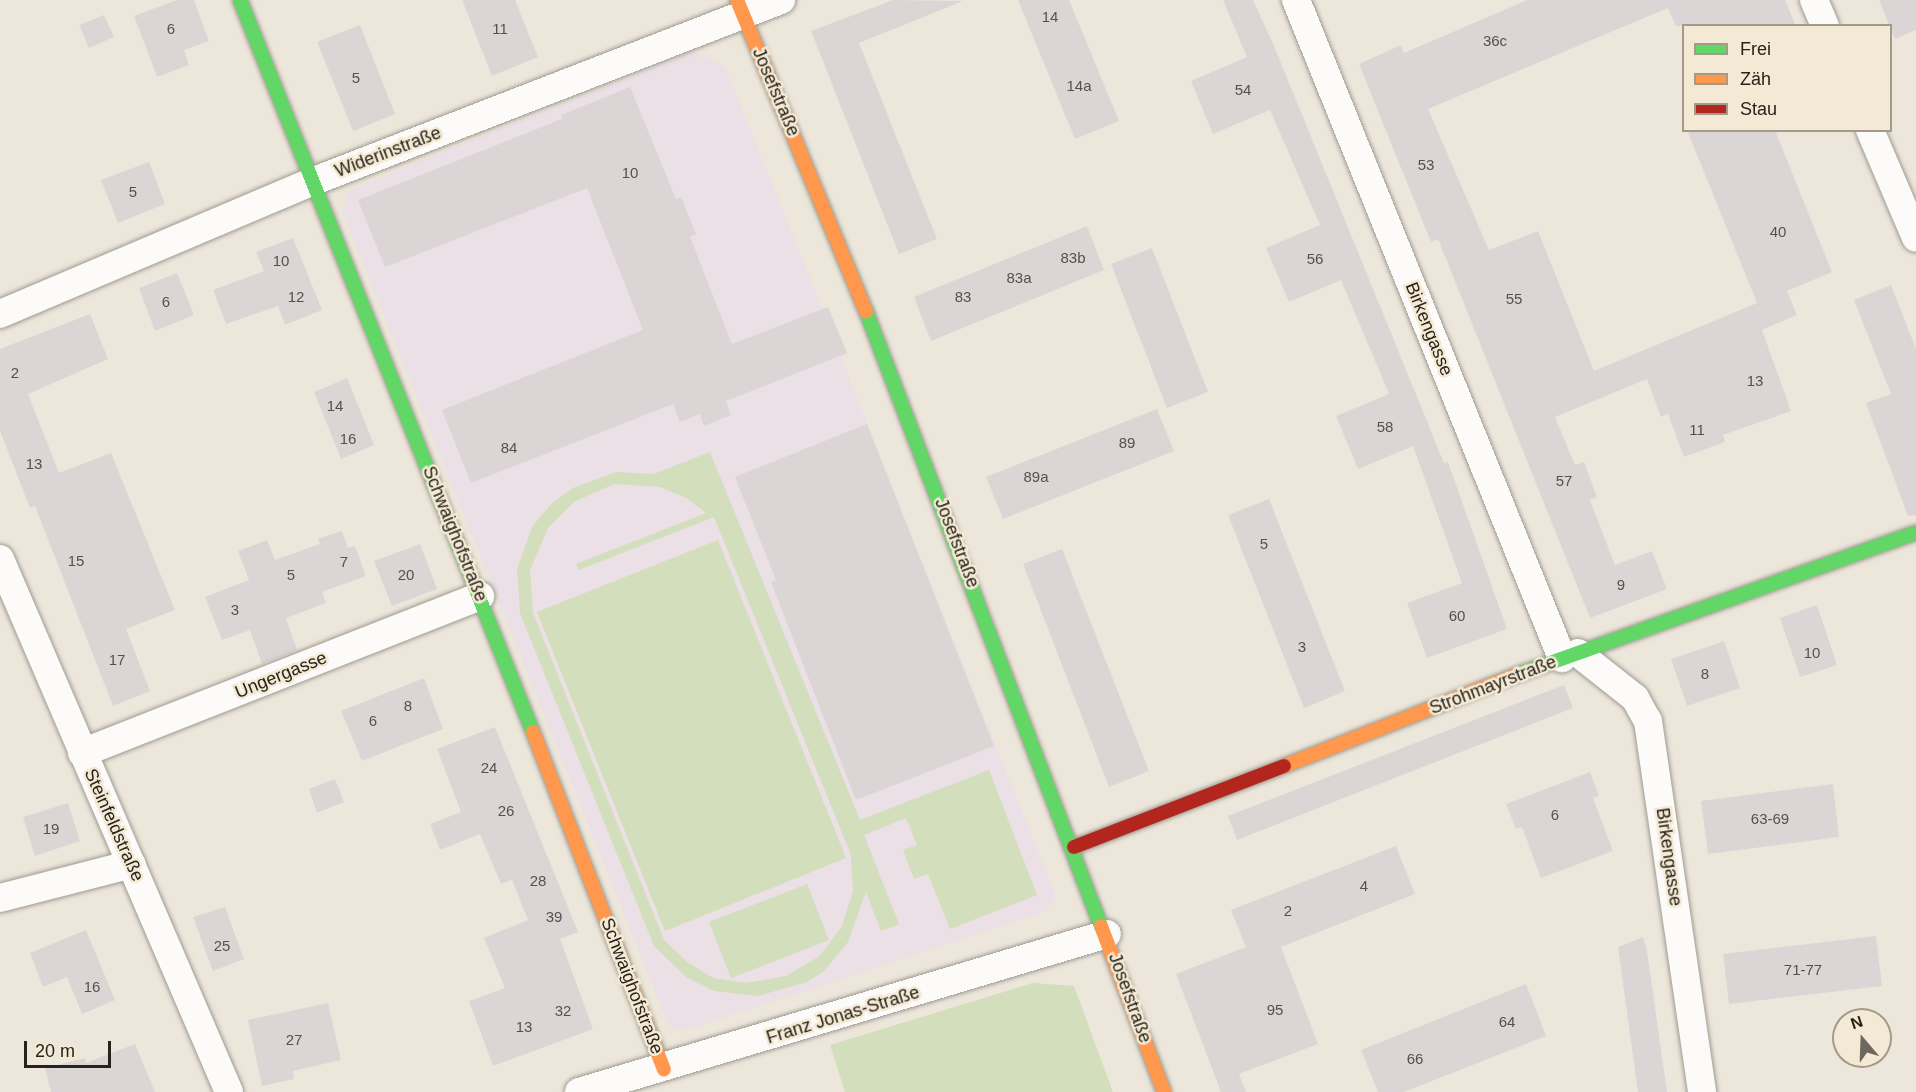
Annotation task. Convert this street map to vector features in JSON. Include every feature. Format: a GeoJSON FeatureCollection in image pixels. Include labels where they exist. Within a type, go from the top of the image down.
{"type":"FeatureCollection","features":[{"type":"Feature","properties":{"kind":"street","name":"Schwaighofstraße"},"geometry":{"type":"LineString","coordinates":[[240,0],[480,596],[664,1069]]}},
{"type":"Feature","properties":{"kind":"street","name":"Widerinstraße"},"geometry":{"type":"LineString","coordinates":[[0,314],[314,181],[740,7],[781,0]]}},
{"type":"Feature","properties":{"kind":"street","name":"Birkengasse"},"geometry":{"type":"LineString","coordinates":[[1296,0],[1570,656],[1635,698],[1648,721],[1702,1092]]}},
{"type":"Feature","properties":{"kind":"street"},"geometry":{"type":"LineString","coordinates":[[1814,0],[1824,24]]}},
{"type":"Feature","properties":{"kind":"street","name":"Josefstraße"},"geometry":{"type":"LineString","coordinates":[[740,7],[861,296],[1074,847],[1164,1092]]}},
{"type":"Feature","properties":{"kind":"street"},"geometry":{"type":"LineString","coordinates":[[1871,132],[1916,238]]}},
{"type":"Feature","properties":{"kind":"street","name":"Strohmayrstraße"},"geometry":{"type":"LineString","coordinates":[[1074,847],[1570,656],[1916,533]]}},
{"type":"Feature","properties":{"kind":"street","name":"Steinfeldstraße"},"geometry":{"type":"LineString","coordinates":[[0,559],[229,1092]]}},
{"type":"Feature","properties":{"kind":"street","name":"Ungergasse"},"geometry":{"type":"LineString","coordinates":[[82,753],[480,596]]}},
{"type":"Feature","properties":{"kind":"street"},"geometry":{"type":"LineString","coordinates":[[0,898],[132,864]]}},
{"type":"Feature","properties":{"kind":"street","name":"Franz Jonas-Straße"},"geometry":{"type":"LineString","coordinates":[[579,1092],[664,1069],[1107,934]]}},
{"type":"Feature","properties":{"kind":"shaded area"},"geometry":{"type":"Polygon","coordinates":[[[693,51],[725,66],[822,308],[828,306],[847,354],[841,357],[1056,897],[1047,911],[683,1031],[669,1026],[342,212],[349,190],[693,51]]]}},
{"type":"Feature","properties":{"kind":"green space"},"geometry":{"type":"Polygon","coordinates":[[[710,452],[860,820],[989,770],[1037,895],[950,929],[928,874],[914,879],[903,850],[917,845],[906,818],[864,835],[899,924],[881,931],[866,892],[848,942],[824,971],[807,982],[758,996],[714,991],[686,977],[654,946],[520,613],[517,569],[532,527],[551,504],[573,488],[616,472],[654,474],[710,452]],[[614,484],[574,502],[548,528],[530,570],[533,613],[664,940],[686,961],[713,978],[746,983],[786,976],[820,956],[842,926],[853,891],[851,855],[714,517],[579,570],[576,564],[706,513],[686,498],[660,487],[614,484]]]}},
{"type":"Feature","properties":{"kind":"green space"},"geometry":{"type":"Polygon","coordinates":[[[718,540],[846,858],[665,931],[537,612],[718,540]]]}},
{"type":"Feature","properties":{"kind":"green space"},"geometry":{"type":"Polygon","coordinates":[[[807,884],[829,940],[731,978],[709,922],[807,884]]]}},
{"type":"Feature","properties":{"kind":"green space"},"geometry":{"type":"Polygon","coordinates":[[[1033,983],[1074,986],[1113,1092],[845,1092],[830,1045],[1033,983]]]}},
{"type":"Feature","properties":{"kind":"building"},"geometry":{"type":"Polygon","coordinates":[[[177,0],[194,0],[209,41],[184,50],[189,65],[157,77],[134,16],[177,0]]]}},
{"type":"Feature","properties":{"kind":"building"},"geometry":{"type":"Polygon","coordinates":[[[462,0],[515,0],[538,57],[492,76],[462,0]]]}},
{"type":"Feature","properties":{"kind":"building"},"geometry":{"type":"Polygon","coordinates":[[[893,0],[963,1],[859,43],[937,239],[899,254],[811,31],[893,0]]]}},
{"type":"Feature","properties":{"kind":"building"},"geometry":{"type":"Polygon","coordinates":[[[1018,0],[1069,0],[1119,121],[1075,139],[1018,0]]]}},
{"type":"Feature","properties":{"kind":"building"},"geometry":{"type":"Polygon","coordinates":[[[1223,0],[1253,0],[1274,46],[1444,463],[1448,462],[1507,629],[1427,658],[1407,603],[1462,583],[1413,446],[1358,469],[1336,416],[1389,394],[1341,280],[1289,302],[1266,248],[1320,225],[1270,110],[1213,134],[1191,81],[1247,57],[1223,0]]]}},
{"type":"Feature","properties":{"kind":"building"},"geometry":{"type":"Polygon","coordinates":[[[1527,0],[1785,0],[1795,24],[1682,24],[1682,26],[1676,26],[1668,8],[1428,109],[1489,250],[1538,231],[1594,371],[1757,303],[1688,132],[1776,132],[1832,272],[1787,291],[1797,315],[1762,330],[1791,411],[1723,435],[1725,442],[1684,457],[1668,414],[1661,417],[1647,379],[1555,417],[1575,465],[1584,462],[1597,497],[1590,500],[1615,565],[1652,551],[1667,589],[1590,618],[1438,239],[1431,242],[1359,64],[1401,45],[1404,53],[1527,0]]]}},
{"type":"Feature","properties":{"kind":"building"},"geometry":{"type":"Polygon","coordinates":[[[1879,0],[1916,0],[1916,30],[1895,39],[1892,24],[1889,24],[1879,0]]]}},
{"type":"Feature","properties":{"kind":"building"},"geometry":{"type":"Polygon","coordinates":[[[104,15],[114,37],[89,48],[79,25],[104,15]]]}},
{"type":"Feature","properties":{"kind":"building"},"geometry":{"type":"Polygon","coordinates":[[[360,25],[395,114],[353,131],[317,42],[360,25]]]}},
{"type":"Feature","properties":{"kind":"building"},"geometry":{"type":"Polygon","coordinates":[[[630,87],[676,199],[681,197],[696,234],[690,237],[732,344],[828,307],[847,353],[726,401],[731,415],[704,426],[700,414],[680,422],[673,404],[471,483],[442,410],[643,330],[587,188],[385,267],[358,200],[562,119],[561,115],[630,87]]]}},
{"type":"Feature","properties":{"kind":"building"},"geometry":{"type":"Polygon","coordinates":[[[149,162],[165,204],[118,223],[101,180],[149,162]]]}},
{"type":"Feature","properties":{"kind":"building"},"geometry":{"type":"Polygon","coordinates":[[[1087,226],[1104,270],[931,341],[914,297],[1087,226]]]}},
{"type":"Feature","properties":{"kind":"building"},"geometry":{"type":"Polygon","coordinates":[[[293,238],[322,310],[285,325],[278,306],[226,324],[213,290],[264,271],[256,252],[293,238]]]}},
{"type":"Feature","properties":{"kind":"building"},"geometry":{"type":"Polygon","coordinates":[[[1152,248],[1208,392],[1167,408],[1111,264],[1152,248]]]}},
{"type":"Feature","properties":{"kind":"building"},"geometry":{"type":"Polygon","coordinates":[[[177,273],[194,315],[155,331],[139,288],[177,273]]]}},
{"type":"Feature","properties":{"kind":"building"},"geometry":{"type":"Polygon","coordinates":[[[1891,285],[1916,349],[1916,515],[1908,516],[1866,403],[1891,394],[1854,300],[1891,285]]]}},
{"type":"Feature","properties":{"kind":"building"},"geometry":{"type":"Polygon","coordinates":[[[90,314],[108,359],[28,394],[59,473],[111,453],[175,610],[126,629],[150,691],[113,706],[35,506],[30,508],[0,431],[0,349],[90,314]]]}},
{"type":"Feature","properties":{"kind":"building"},"geometry":{"type":"Polygon","coordinates":[[[347,378],[374,445],[341,459],[314,392],[347,378]]]}},
{"type":"Feature","properties":{"kind":"building"},"geometry":{"type":"Polygon","coordinates":[[[1157,409],[1174,451],[1003,519],[986,477],[1157,409]]]}},
{"type":"Feature","properties":{"kind":"building"},"geometry":{"type":"Polygon","coordinates":[[[867,424],[994,746],[856,800],[771,582],[776,580],[735,477],[867,424]]]}},
{"type":"Feature","properties":{"kind":"building"},"geometry":{"type":"Polygon","coordinates":[[[1269,499],[1345,691],[1304,708],[1228,515],[1269,499]]]}},
{"type":"Feature","properties":{"kind":"building"},"geometry":{"type":"Polygon","coordinates":[[[342,531],[348,548],[355,546],[366,576],[322,592],[326,603],[286,618],[297,650],[262,664],[250,630],[222,640],[205,597],[249,580],[238,551],[267,540],[275,560],[320,544],[318,539],[342,531]]]}},
{"type":"Feature","properties":{"kind":"building"},"geometry":{"type":"Polygon","coordinates":[[[420,544],[437,589],[392,606],[374,561],[420,544]]]}},
{"type":"Feature","properties":{"kind":"building"},"geometry":{"type":"Polygon","coordinates":[[[1062,549],[1149,771],[1109,787],[1023,564],[1062,549]]]}},
{"type":"Feature","properties":{"kind":"building"},"geometry":{"type":"Polygon","coordinates":[[[1817,605],[1837,665],[1800,677],[1780,618],[1817,605]]]}},
{"type":"Feature","properties":{"kind":"building"},"geometry":{"type":"Polygon","coordinates":[[[1724,641],[1740,688],[1687,706],[1671,659],[1724,641]]]}},
{"type":"Feature","properties":{"kind":"building"},"geometry":{"type":"Polygon","coordinates":[[[424,678],[443,729],[362,761],[341,711],[424,678]]]}},
{"type":"Feature","properties":{"kind":"building"},"geometry":{"type":"Polygon","coordinates":[[[1564,685],[1573,708],[1237,840],[1228,816],[1564,685]]]}},
{"type":"Feature","properties":{"kind":"building"},"geometry":{"type":"Polygon","coordinates":[[[495,727],[578,932],[560,939],[593,1029],[493,1066],[469,1001],[505,988],[484,938],[528,920],[512,880],[501,884],[480,834],[440,850],[430,824],[461,812],[437,749],[495,727]]]}},
{"type":"Feature","properties":{"kind":"building"},"geometry":{"type":"Polygon","coordinates":[[[1590,772],[1599,796],[1593,798],[1613,851],[1541,878],[1522,827],[1516,829],[1506,804],[1590,772]]]}},
{"type":"Feature","properties":{"kind":"building"},"geometry":{"type":"Polygon","coordinates":[[[335,779],[344,802],[317,813],[309,789],[335,779]]]}},
{"type":"Feature","properties":{"kind":"building"},"geometry":{"type":"Polygon","coordinates":[[[1833,784],[1839,837],[1708,854],[1701,801],[1833,784]]]}},
{"type":"Feature","properties":{"kind":"building"},"geometry":{"type":"Polygon","coordinates":[[[68,803],[80,841],[35,856],[23,817],[68,803]]]}},
{"type":"Feature","properties":{"kind":"building"},"geometry":{"type":"Polygon","coordinates":[[[1396,846],[1415,894],[1281,947],[1318,1044],[1239,1074],[1246,1092],[1221,1092],[1176,974],[1246,947],[1231,910],[1396,846]]]}},
{"type":"Feature","properties":{"kind":"building"},"geometry":{"type":"Polygon","coordinates":[[[225,907],[244,959],[213,971],[193,917],[225,907]]]}},
{"type":"Feature","properties":{"kind":"building"},"geometry":{"type":"Polygon","coordinates":[[[86,930],[115,1000],[82,1014],[67,977],[43,987],[30,953],[86,930]]]}},
{"type":"Feature","properties":{"kind":"building"},"geometry":{"type":"Polygon","coordinates":[[[1876,936],[1882,986],[1729,1004],[1723,954],[1876,936]]]}},
{"type":"Feature","properties":{"kind":"building"},"geometry":{"type":"Polygon","coordinates":[[[1643,937],[1647,951],[1667,1092],[1638,1092],[1618,947],[1643,937]]]}},
{"type":"Feature","properties":{"kind":"building"},"geometry":{"type":"Polygon","coordinates":[[[1526,984],[1546,1036],[1404,1092],[1378,1092],[1361,1050],[1526,984]]]}},
{"type":"Feature","properties":{"kind":"building"},"geometry":{"type":"Polygon","coordinates":[[[328,1003],[341,1060],[293,1071],[294,1079],[262,1086],[248,1020],[328,1003]]]}},
{"type":"Feature","properties":{"kind":"building"},"geometry":{"type":"Polygon","coordinates":[[[135,1044],[155,1092],[51,1092],[45,1068],[85,1058],[86,1063],[135,1044]]]}},
{"type":"Feature","properties":{"kind":"traffic: fast"},"geometry":{"type":"LineString","coordinates":[[240,0],[533,732]]}},
{"type":"Feature","properties":{"kind":"traffic: fast"},"geometry":{"type":"LineString","coordinates":[[866,311],[1101,926]]}},
{"type":"Feature","properties":{"kind":"traffic: fast"},"geometry":{"type":"LineString","coordinates":[[1519,674],[1916,533]]}},
{"type":"Feature","properties":{"kind":"traffic: slow"},"geometry":{"type":"LineString","coordinates":[[737,0],[866,311]]}},
{"type":"Feature","properties":{"kind":"traffic: slow"},"geometry":{"type":"LineString","coordinates":[[1284,766],[1519,674]]}},
{"type":"Feature","properties":{"kind":"traffic: slow"},"geometry":{"type":"LineString","coordinates":[[533,732],[664,1069]]}},
{"type":"Feature","properties":{"kind":"traffic: slow"},"geometry":{"type":"LineString","coordinates":[[1101,926],[1164,1092]]}},
{"type":"Feature","properties":{"kind":"traffic: jam"},"geometry":{"type":"LineString","coordinates":[[1074,847],[1284,766]]}}]}
